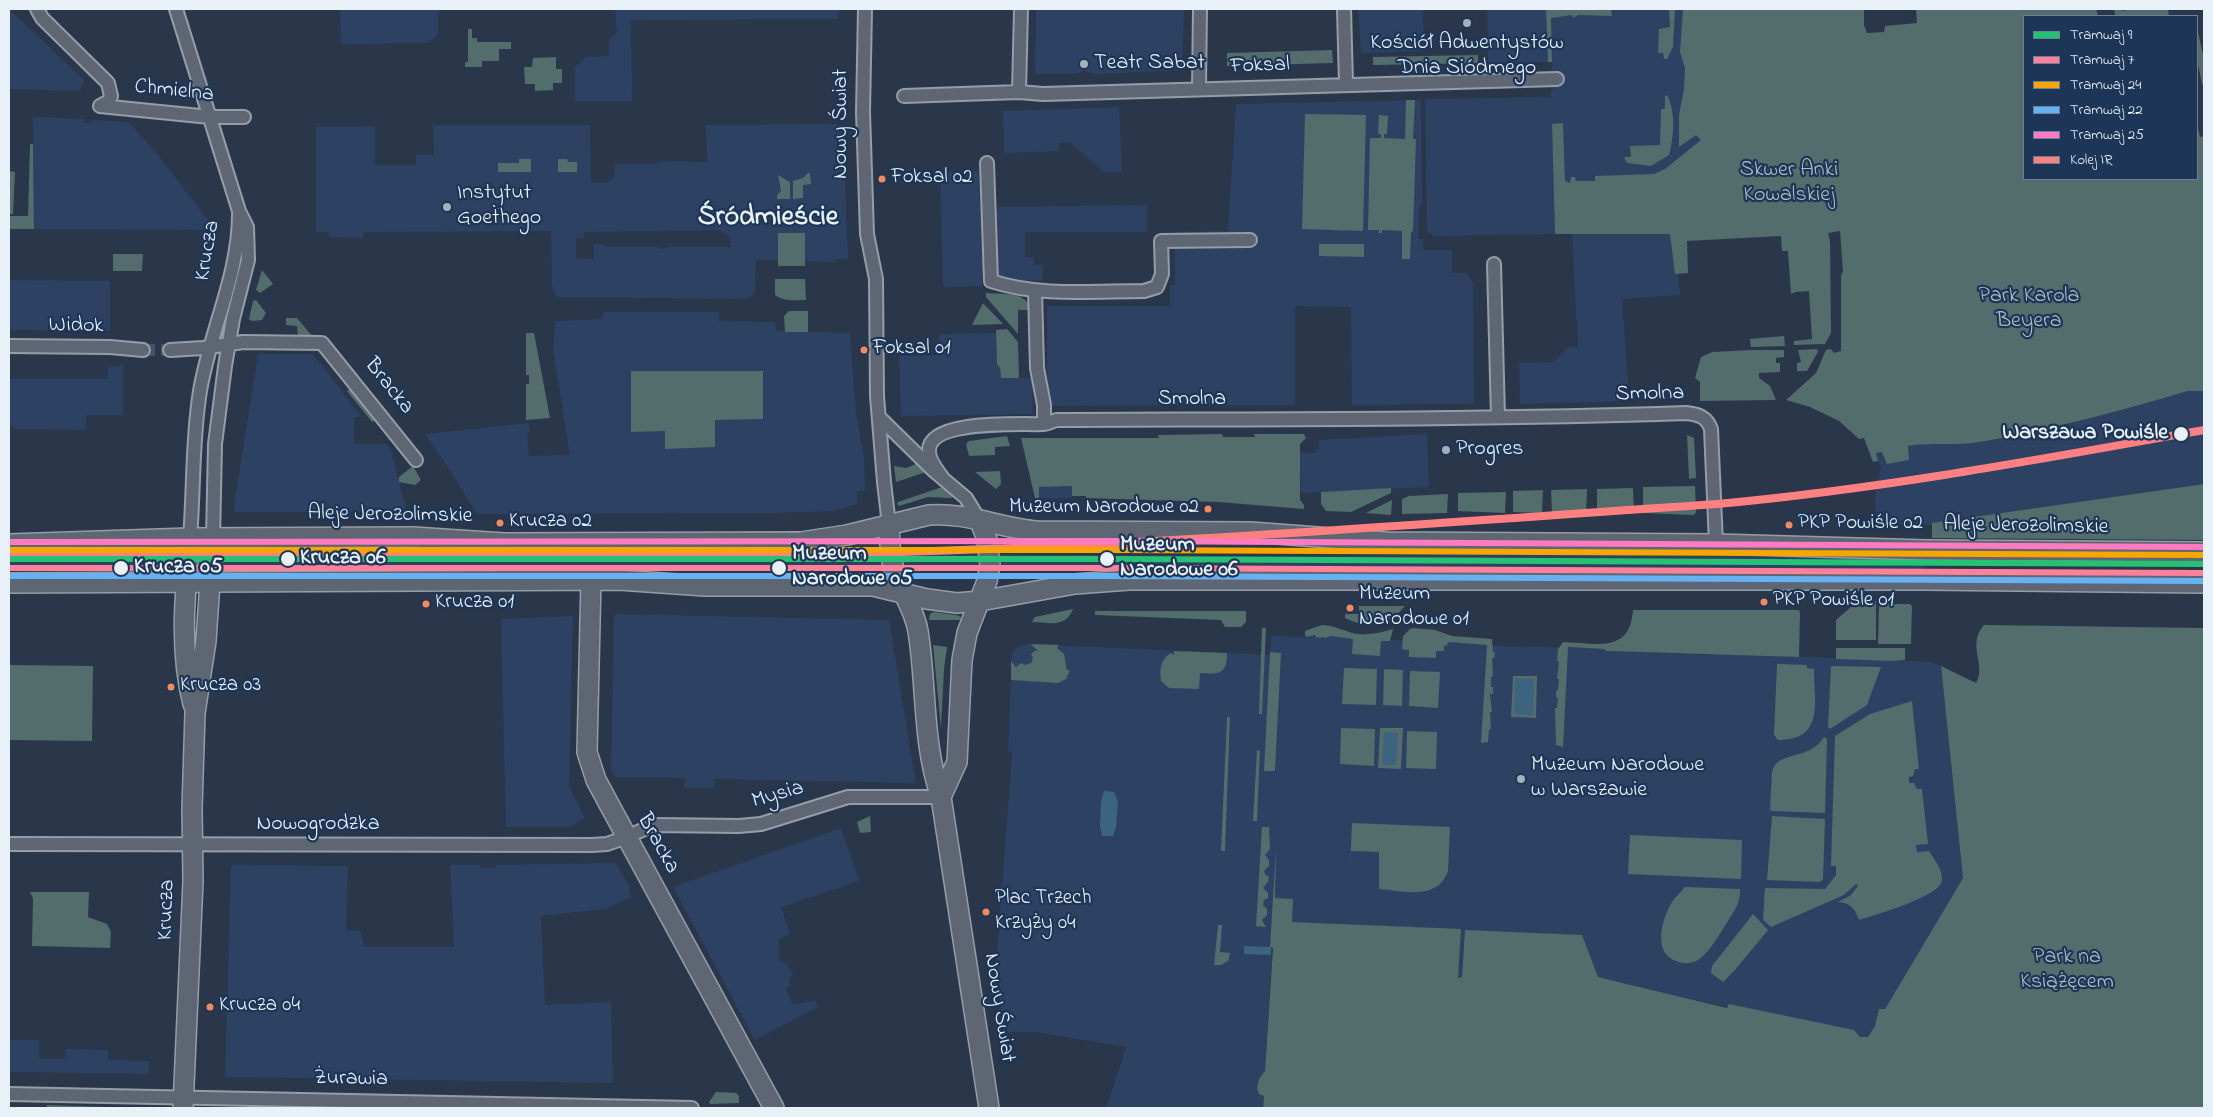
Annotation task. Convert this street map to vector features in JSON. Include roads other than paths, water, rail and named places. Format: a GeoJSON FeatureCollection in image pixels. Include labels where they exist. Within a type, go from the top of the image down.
{"type":"FeatureCollection","features":[{"type":"Feature","properties":{"kind":"main road"},"geometry":{"type":"LineString","coordinates":[[905,592],[897,579],[893,565],[889,525],[940,514],[980,520],[987,540],[990,558],[987,581],[967,633],[962,660],[957,762],[941,797]]}},
{"type":"Feature","properties":{"kind":"main road","name":"Aleje Jerozolimskie"},"geometry":{"type":"LineString","coordinates":[[980,520],[1011,528],[1037,531],[1250,532],[1372,542],[1716,544],[1926,550],[2204,552]]}},
{"type":"Feature","properties":{"kind":"main road","name":"Aleje Jerozolimskie"},"geometry":{"type":"LineString","coordinates":[[9,544],[190,538],[413,537],[504,543],[801,542],[829,539],[889,525]]}},
{"type":"Feature","properties":{"kind":"main road","name":"Krucza"},"geometry":{"type":"LineString","coordinates":[[190,538],[184,640],[189,687],[195,712]]}},
{"type":"Feature","properties":{"kind":"main road","name":"Krucza"},"geometry":{"type":"LineString","coordinates":[[183,1103],[193,891],[192,845],[195,712],[206,641],[213,538]]}},
{"type":"Feature","properties":{"kind":"main road"},"geometry":{"type":"LineString","coordinates":[[9,582],[210,583],[409,579],[591,579],[705,586],[873,586],[947,603],[980,601],[1067,585],[1129,580],[1926,580],[2204,583]]}},
{"type":"Feature","properties":{"kind":"main road","name":"Bracka"},"geometry":{"type":"LineString","coordinates":[[591,579],[587,752],[596,780],[774,1108]]}},
{"type":"Feature","properties":{"kind":"main road","name":"Nowy Świat"},"geometry":{"type":"LineString","coordinates":[[905,592],[918,632],[933,774],[941,797],[989,1108]]}},
{"type":"Feature","properties":{"kind":"street","name":"Chmielna"},"geometry":{"type":"LineString","coordinates":[[37,9],[42,18],[108,83],[111,96],[109,101],[100,106],[210,117],[244,117]]}},
{"type":"Feature","properties":{"kind":"street"},"geometry":{"type":"LineString","coordinates":[[176,9],[239,211]]}},
{"type":"Feature","properties":{"kind":"street","name":"Nowy Świat"},"geometry":{"type":"LineString","coordinates":[[865,9],[864,152],[868,241],[876,279],[877,396],[883,477],[889,525]]}},
{"type":"Feature","properties":{"kind":"street"},"geometry":{"type":"LineString","coordinates":[[1019,92],[1021,9]]}},
{"type":"Feature","properties":{"kind":"street"},"geometry":{"type":"LineString","coordinates":[[1199,88],[1200,9]]}},
{"type":"Feature","properties":{"kind":"street"},"geometry":{"type":"LineString","coordinates":[[1344,9],[1346,84]]}},
{"type":"Feature","properties":{"kind":"street","name":"Foksal"},"geometry":{"type":"LineString","coordinates":[[904,96],[1019,92],[1043,94],[1181,91],[1199,88],[1556,79]]}},
{"type":"Feature","properties":{"kind":"street"},"geometry":{"type":"LineString","coordinates":[[987,163],[991,281],[1035,290],[1152,289],[1159,284],[1162,278],[1161,241],[1250,240]]}},
{"type":"Feature","properties":{"kind":"street","name":"Krucza"},"geometry":{"type":"LineString","coordinates":[[213,538],[216,444],[228,344],[248,260],[247,227],[239,211]]}},
{"type":"Feature","properties":{"kind":"street","name":"Krucza"},"geometry":{"type":"LineString","coordinates":[[190,538],[193,460],[200,392],[210,347],[236,254],[239,211]]}},
{"type":"Feature","properties":{"kind":"street"},"geometry":{"type":"LineString","coordinates":[[1494,264],[1498,417]]}},
{"type":"Feature","properties":{"kind":"street"},"geometry":{"type":"LineString","coordinates":[[1035,290],[1037,368],[1044,405],[1044,424]]}},
{"type":"Feature","properties":{"kind":"street","name":"Bracka"},"geometry":{"type":"LineString","coordinates":[[228,344],[322,343],[416,460]]}},
{"type":"Feature","properties":{"kind":"street"},"geometry":{"type":"LineString","coordinates":[[170,350],[228,344]]}},
{"type":"Feature","properties":{"kind":"street","name":"Widok"},"geometry":{"type":"LineString","coordinates":[[9,346],[110,347],[143,350]]}},
{"type":"Feature","properties":{"kind":"street","name":"Smolna"},"geometry":{"type":"LineString","coordinates":[[942,477],[930,458],[928,451],[931,442],[942,433],[992,425],[1044,424],[1057,420],[1331,420],[1390,417],[1686,413],[1706,419],[1711,429],[1716,544]]}},
{"type":"Feature","properties":{"kind":"street"},"geometry":{"type":"LineString","coordinates":[[880,418],[900,439],[966,498],[980,520]]}},
{"type":"Feature","properties":{"kind":"street","name":"Mysia"},"geometry":{"type":"LineString","coordinates":[[627,837],[648,826],[658,824],[754,826],[848,797],[941,797]]}},
{"type":"Feature","properties":{"kind":"street","name":"Nowogrodzka"},"geometry":{"type":"LineString","coordinates":[[9,844],[592,845],[607,844],[627,837]]}},
{"type":"Feature","properties":{"kind":"street","name":"Żurawia"},"geometry":{"type":"LineString","coordinates":[[9,1094],[183,1103],[692,1108]]}},
{"type":"Feature","properties":{"kind":"tunnel"},"geometry":{"type":"LineString","coordinates":[[143,350],[170,350]]}},
{"type":"Feature","properties":{"kind":"tram line","name":"25"},"geometry":{"type":"LineString","coordinates":[[9,542],[1107,541],[2204,547]]}},
{"type":"Feature","properties":{"kind":"tram line","name":"24"},"geometry":{"type":"LineString","coordinates":[[9,550],[1107,550],[2204,555]]}},
{"type":"Feature","properties":{"kind":"tram line","name":"9"},"geometry":{"type":"LineString","coordinates":[[9,559],[1106,559],[2204,564]]}},
{"type":"Feature","properties":{"kind":"tram line","name":"7"},"geometry":{"type":"LineString","coordinates":[[9,568],[1106,568],[2204,573]]}},
{"type":"Feature","properties":{"kind":"tram line","name":"22"},"geometry":{"type":"LineString","coordinates":[[9,576],[1106,576],[2204,581]]}},
{"type":"Feature","properties":{"kind":"rail line","name":"IR"},"geometry":{"type":"LineString","coordinates":[[9,555],[861,553],[968,550],[1182,539],[1717,504],[1778,498],[1900,482],[2204,430]]}},
{"type":"Feature","properties":{"kind":"place","name":"Kościół Adwentystów Dnia Siódmego"},"geometry":{"type":"Point","coordinates":[1467,23]}},
{"type":"Feature","properties":{"kind":"place","name":"Teatr Sabat"},"geometry":{"type":"Point","coordinates":[1084,64]}},
{"type":"Feature","properties":{"kind":"place","name":"Foksal 02"},"geometry":{"type":"Point","coordinates":[882,179]}},
{"type":"Feature","properties":{"kind":"place","name":"Instytut Goethego"},"geometry":{"type":"Point","coordinates":[447,207]}},
{"type":"Feature","properties":{"kind":"place","name":"Foksal 01"},"geometry":{"type":"Point","coordinates":[864,350]}},
{"type":"Feature","properties":{"kind":"place","name":"Warszawa Powiśle"},"geometry":{"type":"Point","coordinates":[2181,434]}},
{"type":"Feature","properties":{"kind":"place","name":"Progres"},"geometry":{"type":"Point","coordinates":[1446,450]}},
{"type":"Feature","properties":{"kind":"place","name":"Muzeum Narodowe 02"},"geometry":{"type":"Point","coordinates":[1208,509]}},
{"type":"Feature","properties":{"kind":"place","name":"Krucza 02"},"geometry":{"type":"Point","coordinates":[500,523]}},
{"type":"Feature","properties":{"kind":"place","name":"PKP Powiśle 02"},"geometry":{"type":"Point","coordinates":[1789,525]}},
{"type":"Feature","properties":{"kind":"place","name":"Krucza 06"},"geometry":{"type":"Point","coordinates":[288,559]}},
{"type":"Feature","properties":{"kind":"place","name":"Muzeum Narodowe 06"},"geometry":{"type":"Point","coordinates":[1107,559]}},
{"type":"Feature","properties":{"kind":"place","name":"Krucza 05"},"geometry":{"type":"Point","coordinates":[121,568]}},
{"type":"Feature","properties":{"kind":"place","name":"Muzeum Narodowe 05"},"geometry":{"type":"Point","coordinates":[779,568]}},
{"type":"Feature","properties":{"kind":"place","name":"PKP Powiśle 01"},"geometry":{"type":"Point","coordinates":[1764,602]}},
{"type":"Feature","properties":{"kind":"place","name":"Krucza 01"},"geometry":{"type":"Point","coordinates":[426,604]}},
{"type":"Feature","properties":{"kind":"place","name":"Muzeum Narodowe 01"},"geometry":{"type":"Point","coordinates":[1350,608]}},
{"type":"Feature","properties":{"kind":"place","name":"Krucza 03"},"geometry":{"type":"Point","coordinates":[171,687]}},
{"type":"Feature","properties":{"kind":"place","name":"Muzeum Narodowe w Warszawie"},"geometry":{"type":"Point","coordinates":[1521,779]}},
{"type":"Feature","properties":{"kind":"place","name":"Plac Trzech Krzyży 04"},"geometry":{"type":"Point","coordinates":[986,912]}},
{"type":"Feature","properties":{"kind":"place","name":"Krucza 04"},"geometry":{"type":"Point","coordinates":[210,1007]}},
{"type":"Feature","properties":{"kind":"district","name":"Śródmieście"},"geometry":{"type":"Point","coordinates":[768,219]}},
{"type":"Feature","properties":{"kind":"park label","name":"Skwer Anki Kowalskiej"},"geometry":{"type":"Point","coordinates":[1789,184]}},
{"type":"Feature","properties":{"kind":"park label","name":"Park Karola Beyera"},"geometry":{"type":"Point","coordinates":[2029,310]}},
{"type":"Feature","properties":{"kind":"park label","name":"Park na Książęcem"},"geometry":{"type":"Point","coordinates":[2067,970]}}]}
